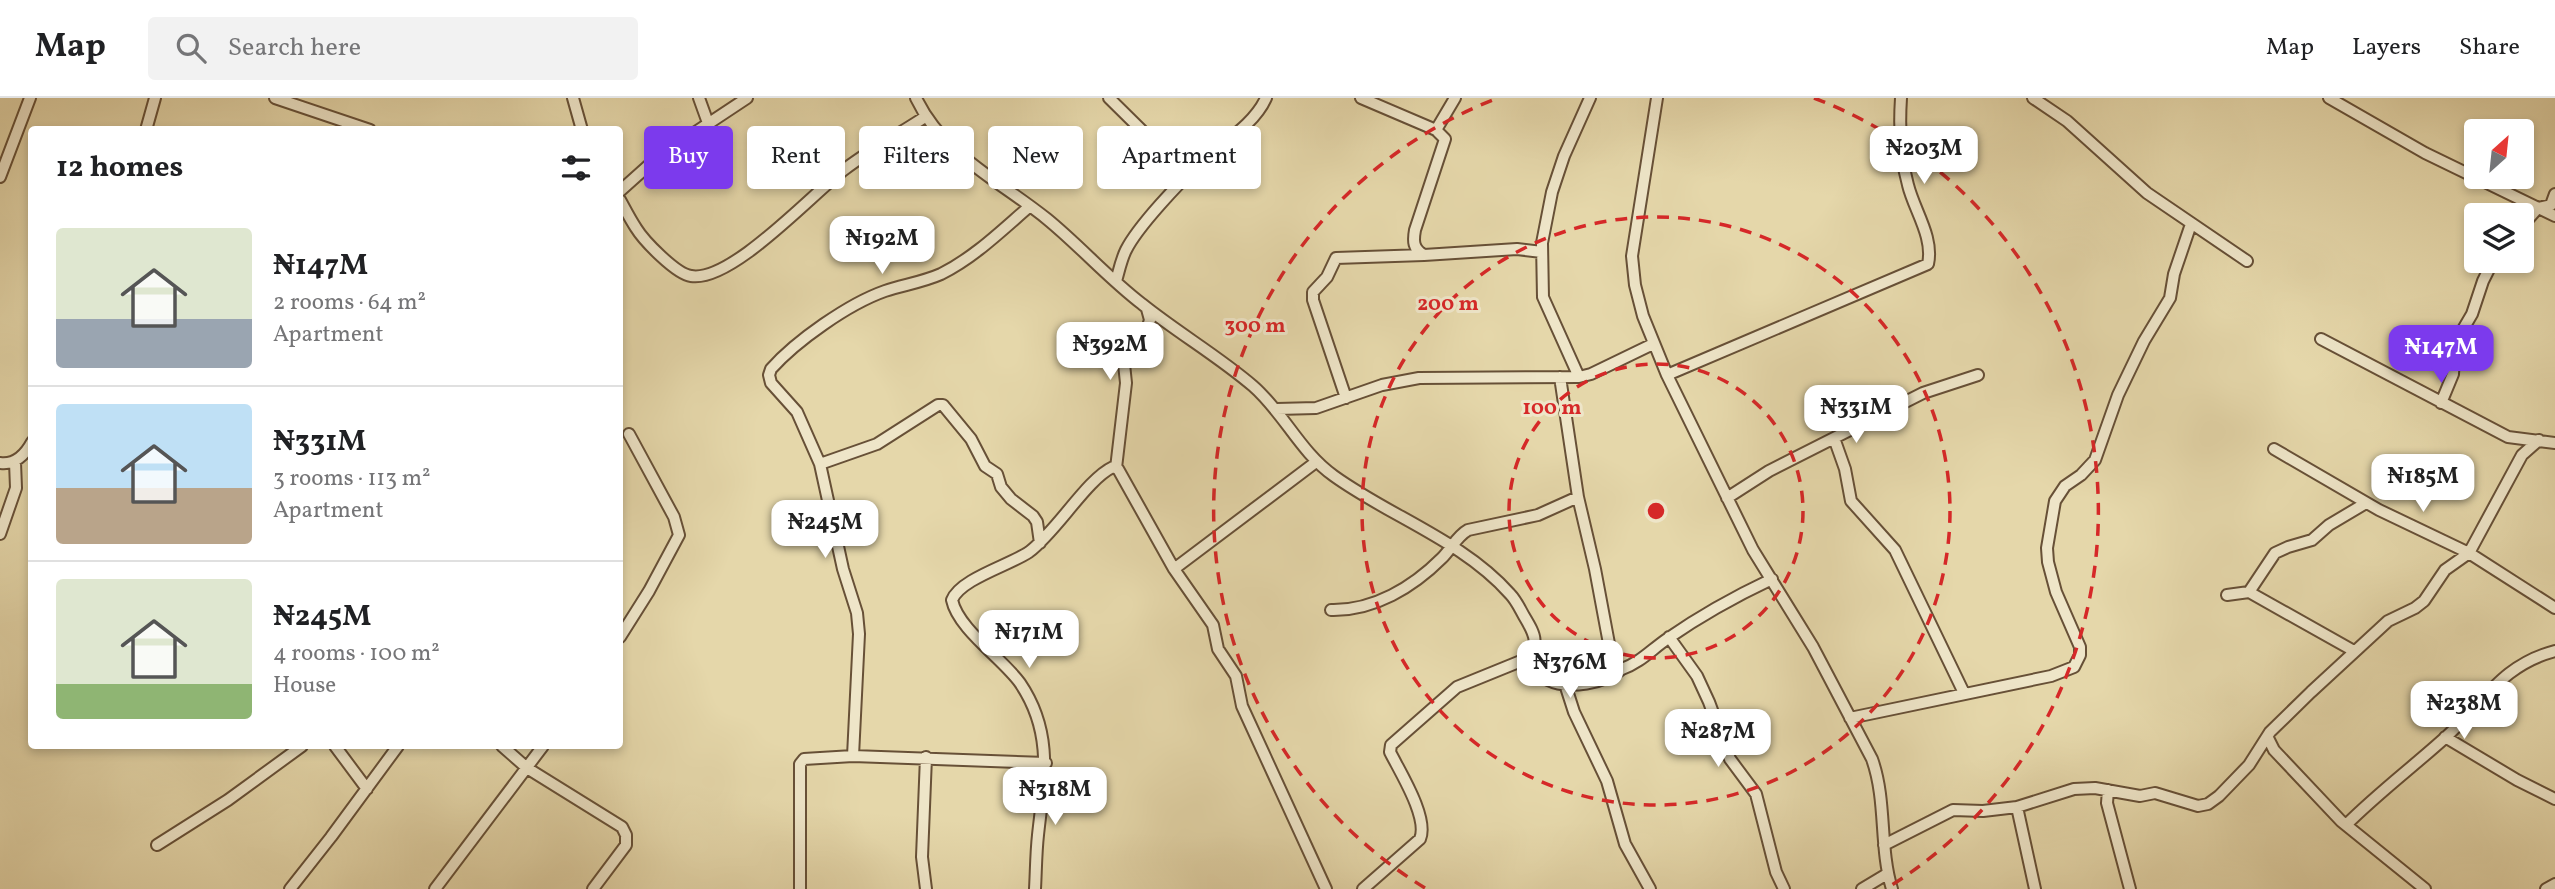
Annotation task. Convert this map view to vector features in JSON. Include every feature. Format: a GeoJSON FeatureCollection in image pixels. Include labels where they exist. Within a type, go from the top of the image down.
{"type":"FeatureCollection","features":[{"type":"Feature","properties":{"kind":"street"},"geometry":{"type":"LineString","coordinates":[[0,177],[30,98]]}},
{"type":"Feature","properties":{"kind":"street"},"geometry":{"type":"LineString","coordinates":[[147,126],[155,98]]}},
{"type":"Feature","properties":{"kind":"street"},"geometry":{"type":"LineString","coordinates":[[275,98],[358,126]]}},
{"type":"Feature","properties":{"kind":"street"},"geometry":{"type":"LineString","coordinates":[[573,98],[581,126]]}},
{"type":"Feature","properties":{"kind":"street"},"geometry":{"type":"LineString","coordinates":[[699,98],[708,123]]}},
{"type":"Feature","properties":{"kind":"street"},"geometry":{"type":"LineString","coordinates":[[623,188],[658,157],[747,98]]}},
{"type":"Feature","properties":{"kind":"street"},"geometry":{"type":"LineString","coordinates":[[916,98],[925,117],[959,154],[1030,206],[1147,309],[1238,374],[1277,409],[1289,432],[1316,461],[1352,488],[1490,574],[1512,596],[1535,635],[1534,645],[1521,661],[1457,687],[1391,745],[1390,752],[1412,796],[1422,834],[1420,839],[1363,889]]}},
{"type":"Feature","properties":{"kind":"street"},"geometry":{"type":"LineString","coordinates":[[1109,98],[1137,126]]}},
{"type":"Feature","properties":{"kind":"street"},"geometry":{"type":"LineString","coordinates":[[1243,126],[1263,106],[1266,98]]}},
{"type":"Feature","properties":{"kind":"street"},"geometry":{"type":"LineString","coordinates":[[1361,98],[1436,130],[1445,139],[1415,230],[1415,248],[1424,255]]}},
{"type":"Feature","properties":{"kind":"street"},"geometry":{"type":"LineString","coordinates":[[1436,130],[1455,98]]}},
{"type":"Feature","properties":{"kind":"street"},"geometry":{"type":"LineString","coordinates":[[1578,377],[1543,297],[1542,253],[1552,192],[1564,156],[1590,98]]}},
{"type":"Feature","properties":{"kind":"street"},"geometry":{"type":"LineString","coordinates":[[1657,98],[1632,256],[1635,285],[1653,344],[1727,498],[1753,550],[1813,648],[1872,759],[1879,778],[1887,874],[1892,889]]}},
{"type":"Feature","properties":{"kind":"street"},"geometry":{"type":"LineString","coordinates":[[1667,375],[1928,264],[1929,254],[1922,221],[1908,186],[1900,141],[1901,98]]}},
{"type":"Feature","properties":{"kind":"street"},"geometry":{"type":"LineString","coordinates":[[2034,98],[2067,121],[2147,193],[2247,261]]}},
{"type":"Feature","properties":{"kind":"street"},"geometry":{"type":"LineString","coordinates":[[2329,98],[2425,153],[2555,216]]}},
{"type":"Feature","properties":{"kind":"street"},"geometry":{"type":"LineString","coordinates":[[623,205],[641,235],[672,267],[681,274],[693,277],[707,275],[729,266],[846,168],[925,117]]}},
{"type":"Feature","properties":{"kind":"street"},"geometry":{"type":"LineString","coordinates":[[0,143],[12,147]]}},
{"type":"Feature","properties":{"kind":"street"},"geometry":{"type":"LineString","coordinates":[[1115,281],[1126,250],[1176,189]]}},
{"type":"Feature","properties":{"kind":"street"},"geometry":{"type":"LineString","coordinates":[[2534,212],[2538,208],[2551,205],[2555,194]]}},
{"type":"Feature","properties":{"kind":"street"},"geometry":{"type":"LineString","coordinates":[[853,755],[858,623],[820,464],[797,412],[771,383],[769,375],[771,369],[801,341],[882,292],[939,275],[964,261],[1030,206]]}},
{"type":"Feature","properties":{"kind":"street"},"geometry":{"type":"LineString","coordinates":[[1850,718],[2051,676],[2074,667],[2078,661],[2080,647],[2056,592],[2048,562],[2047,548],[2055,501],[2065,486],[2081,475],[2095,460],[2118,396],[2144,341],[2170,298],[2174,274],[2191,224]]}},
{"type":"Feature","properties":{"kind":"street"},"geometry":{"type":"LineString","coordinates":[[1346,398],[1313,300],[1313,292],[1327,277],[1336,258],[1517,249],[1542,253]]}},
{"type":"Feature","properties":{"kind":"street"},"geometry":{"type":"LineString","coordinates":[[2441,403],[2452,374],[2455,343],[2472,314],[2487,273]]}},
{"type":"Feature","properties":{"kind":"street"},"geometry":{"type":"LineString","coordinates":[[1147,309],[1150,320],[1147,329],[1125,340],[1122,345],[1126,383],[1116,468],[1174,569],[1213,625],[1218,649],[1236,676],[1242,706],[1325,889]]}},
{"type":"Feature","properties":{"kind":"street"},"geometry":{"type":"LineString","coordinates":[[2321,339],[2508,438],[2522,455]]}},
{"type":"Feature","properties":{"kind":"street"},"geometry":{"type":"LineString","coordinates":[[1277,409],[1303,410],[1381,385],[1419,378],[1578,377],[1591,374],[1653,344]]}},
{"type":"Feature","properties":{"kind":"street"},"geometry":{"type":"LineString","coordinates":[[1727,498],[1769,471],[1923,393],[1978,375]]}},
{"type":"Feature","properties":{"kind":"street"},"geometry":{"type":"LineString","coordinates":[[1560,377],[1577,497],[1595,569],[1612,663],[1622,669]]}},
{"type":"Feature","properties":{"kind":"street"},"geometry":{"type":"LineString","coordinates":[[820,464],[877,444],[938,405],[943,405],[971,439],[985,466],[997,474],[1004,490],[1033,516],[1037,522],[1040,542]]}},
{"type":"Feature","properties":{"kind":"street"},"geometry":{"type":"LineString","coordinates":[[623,632],[649,592],[679,535],[674,517],[629,434]]}},
{"type":"Feature","properties":{"kind":"street"},"geometry":{"type":"LineString","coordinates":[[1834,438],[1845,469],[1851,501],[1895,550],[1964,693]]}},
{"type":"Feature","properties":{"kind":"street"},"geometry":{"type":"LineString","coordinates":[[2508,438],[2555,443]]}},
{"type":"Feature","properties":{"kind":"street"},"geometry":{"type":"LineString","coordinates":[[1884,845],[1953,810],[1983,811],[2017,807],[2074,789],[2108,790],[2140,796],[2155,793],[2198,806],[2208,804],[2249,765],[2270,732],[2354,651],[2388,621],[2416,608],[2424,601],[2445,570],[2469,553],[2522,455],[2539,440]]}},
{"type":"Feature","properties":{"kind":"street"},"geometry":{"type":"LineString","coordinates":[[0,463],[15,461],[28,448]]}},
{"type":"Feature","properties":{"kind":"street"},"geometry":{"type":"LineString","coordinates":[[2274,449],[2367,503],[2469,553],[2555,607]]}},
{"type":"Feature","properties":{"kind":"street"},"geometry":{"type":"LineString","coordinates":[[0,534],[16,488],[15,461]]}},
{"type":"Feature","properties":{"kind":"street"},"geometry":{"type":"LineString","coordinates":[[1174,569],[1316,461]]}},
{"type":"Feature","properties":{"kind":"street"},"geometry":{"type":"LineString","coordinates":[[1035,889],[1037,838],[1046,763],[1038,725],[1019,683],[962,620],[952,600],[959,590],[1018,559],[1040,542],[1051,533],[1092,484],[1109,468],[1116,468]]}},
{"type":"Feature","properties":{"kind":"street"},"geometry":{"type":"LineString","coordinates":[[1331,610],[1349,610],[1392,595],[1428,572],[1452,548],[1460,535],[1468,530],[1538,515],[1577,497]]}},
{"type":"Feature","properties":{"kind":"street"},"geometry":{"type":"LineString","coordinates":[[2249,592],[2275,553],[2312,540],[2329,525],[2367,503]]}},
{"type":"Feature","properties":{"kind":"street"},"geometry":{"type":"LineString","coordinates":[[1521,661],[1547,679],[1564,684],[1605,679],[1646,657],[1669,637],[1728,601],[1772,579]]}},
{"type":"Feature","properties":{"kind":"street"},"geometry":{"type":"LineString","coordinates":[[2227,595],[2249,592],[2354,651]]}},
{"type":"Feature","properties":{"kind":"street"},"geometry":{"type":"LineString","coordinates":[[1669,637],[1697,676],[1730,759],[1756,794],[1776,872],[1784,889]]}},
{"type":"Feature","properties":{"kind":"street"},"geometry":{"type":"LineString","coordinates":[[2346,825],[2445,737],[2506,674],[2537,656],[2555,651]]}},
{"type":"Feature","properties":{"kind":"street"},"geometry":{"type":"LineString","coordinates":[[1564,684],[1574,712],[1607,781],[1625,844],[1650,889]]}},
{"type":"Feature","properties":{"kind":"street"},"geometry":{"type":"LineString","coordinates":[[2445,737],[2517,780],[2555,799]]}},
{"type":"Feature","properties":{"kind":"street"},"geometry":{"type":"LineString","coordinates":[[2268,738],[2274,750],[2346,825],[2425,889]]}},
{"type":"Feature","properties":{"kind":"street"},"geometry":{"type":"LineString","coordinates":[[158,845],[228,800],[298,749]]}},
{"type":"Feature","properties":{"kind":"street"},"geometry":{"type":"LineString","coordinates":[[337,749],[367,789]]}},
{"type":"Feature","properties":{"kind":"street"},"geometry":{"type":"LineString","coordinates":[[290,889],[396,749]]}},
{"type":"Feature","properties":{"kind":"street"},"geometry":{"type":"LineString","coordinates":[[505,749],[527,768],[622,827],[626,835],[626,845],[593,889]]}},
{"type":"Feature","properties":{"kind":"street"},"geometry":{"type":"LineString","coordinates":[[435,889],[541,749]]}},
{"type":"Feature","properties":{"kind":"street"},"geometry":{"type":"LineString","coordinates":[[800,889],[800,765],[804,759],[853,755],[1046,763]]}},
{"type":"Feature","properties":{"kind":"street"},"geometry":{"type":"LineString","coordinates":[[926,757],[922,857],[926,889]]}},
{"type":"Feature","properties":{"kind":"street"},"geometry":{"type":"LineString","coordinates":[[2108,790],[2107,803],[2130,889]]}},
{"type":"Feature","properties":{"kind":"street"},"geometry":{"type":"LineString","coordinates":[[2017,807],[2035,889]]}},
{"type":"Feature","properties":{"kind":"street"},"geometry":{"type":"LineString","coordinates":[[1862,889],[1887,874]]}}]}
